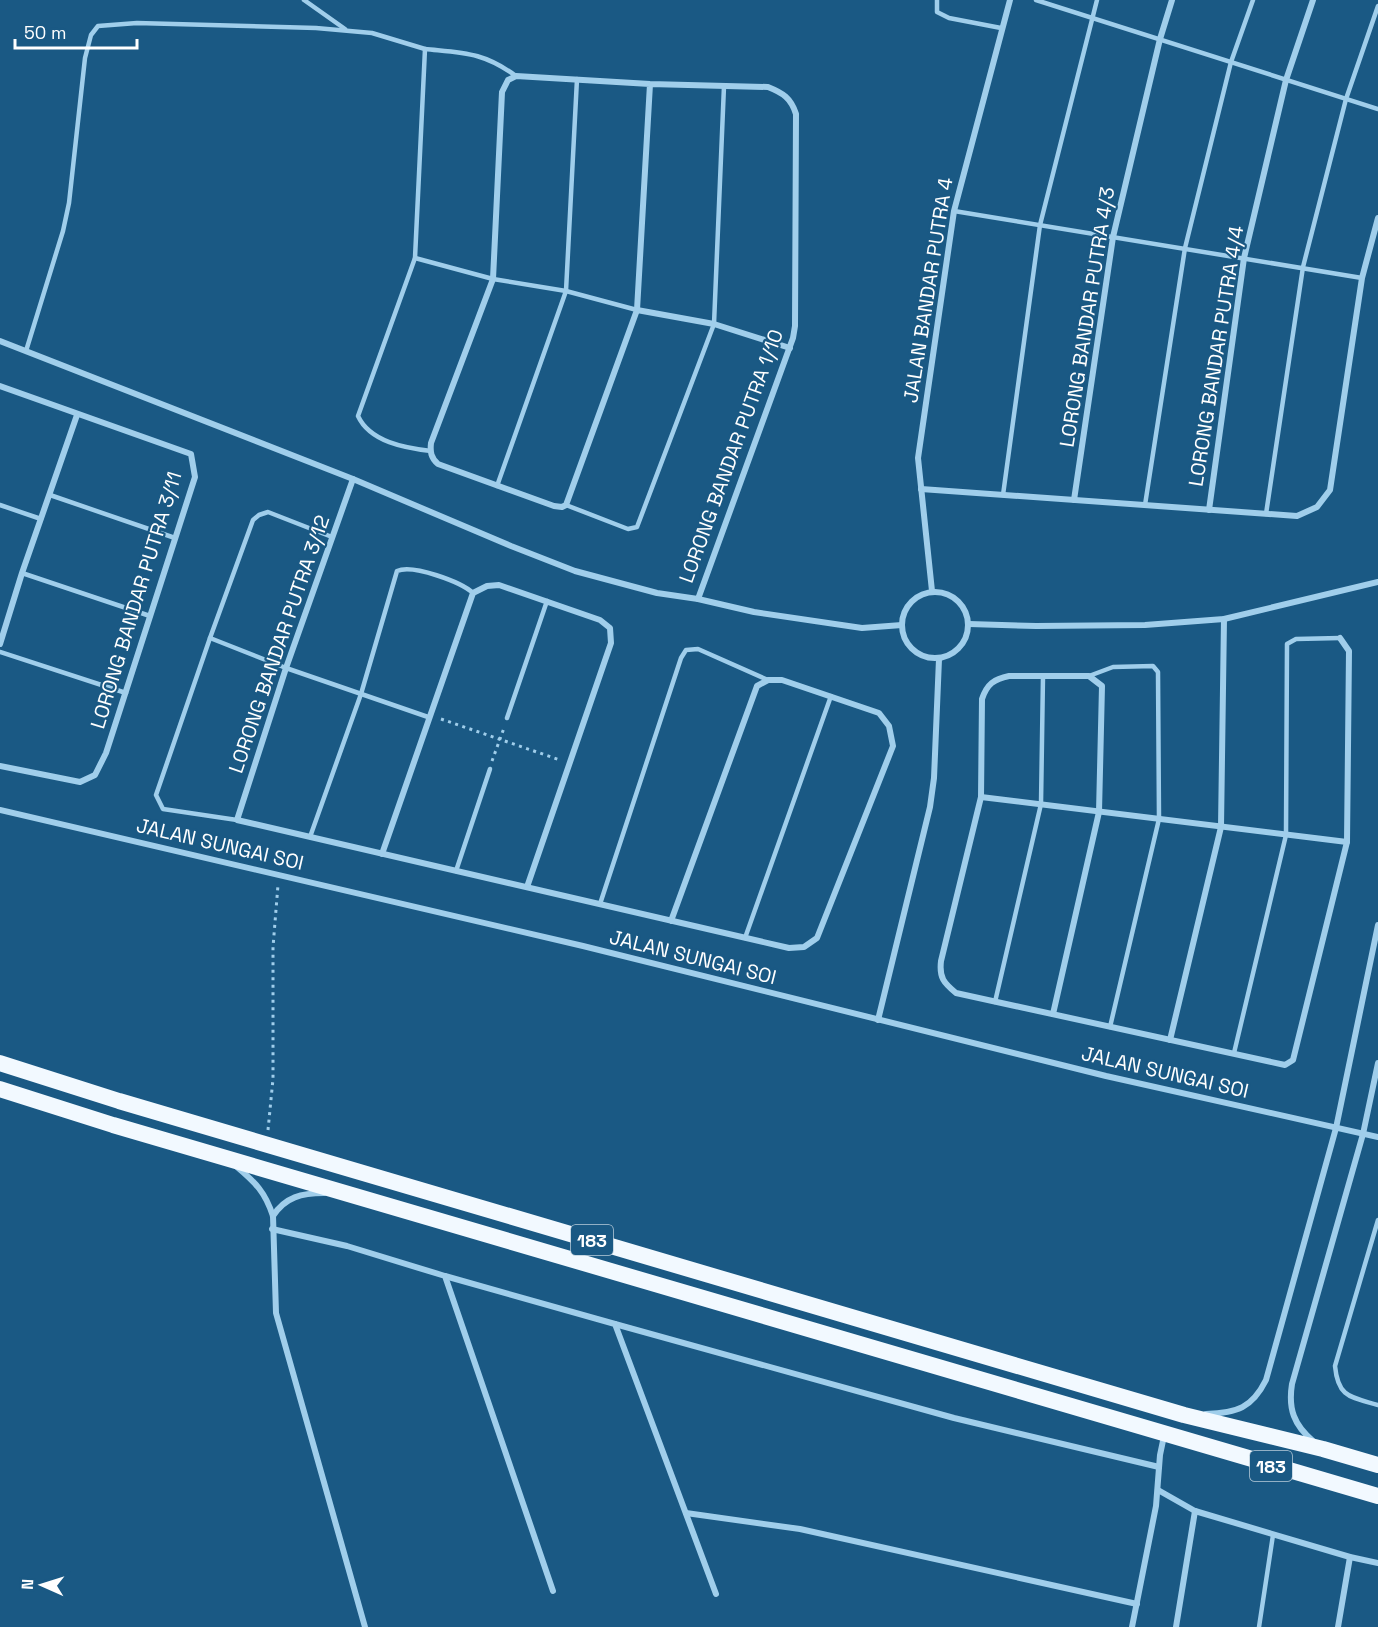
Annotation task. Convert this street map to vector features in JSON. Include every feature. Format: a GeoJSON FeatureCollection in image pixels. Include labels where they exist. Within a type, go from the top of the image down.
{"type":"FeatureCollection","features":[{"type":"Feature","properties":{"kind":"highway","name":"183"},"geometry":{"type":"LineString","coordinates":[[0,1063],[1184,1415],[1378,1465]]}},
{"type":"Feature","properties":{"kind":"highway","name":"183"},"geometry":{"type":"LineString","coordinates":[[0,1089],[226,1158],[1378,1496]]}},
{"type":"Feature","properties":{"kind":"street","name":"JALAN BANDAR PUTRA 4"},"geometry":{"type":"LineString","coordinates":[[932,591],[918,458],[954,211],[1010,0]]}},
{"type":"Feature","properties":{"kind":"street","name":"LORONG BANDAR PUTRA 4/3"},"geometry":{"type":"LineString","coordinates":[[1074,500],[1113,237],[1160,39],[1172,0]]}},
{"type":"Feature","properties":{"kind":"street","name":"LORONG BANDAR PUTRA 4/4"},"geometry":{"type":"LineString","coordinates":[[1209,510],[1244,258],[1286,80],[1313,0]]}},
{"type":"Feature","properties":{"kind":"street"},"geometry":{"type":"LineString","coordinates":[[650,84],[637,310],[564,506],[554,506],[438,464],[430,452],[431,443],[493,279],[502,92],[508,80],[516,76],[724,86]]}},
{"type":"Feature","properties":{"kind":"street","name":"LORONG BANDAR PUTRA 1/10"},"geometry":{"type":"LineString","coordinates":[[698,599],[790,348],[795,326],[796,114],[792,103],[783,93],[768,87],[724,86]]}},
{"type":"Feature","properties":{"kind":"street"},"geometry":{"type":"LineString","coordinates":[[921,489],[1297,516],[1317,507],[1330,490],[1362,278],[1378,218]]}},
{"type":"Feature","properties":{"kind":"street"},"geometry":{"type":"LineString","coordinates":[[637,310],[714,324],[790,348]]}},
{"type":"Feature","properties":{"kind":"street"},"geometry":{"type":"LineString","coordinates":[[0,341],[353,479],[575,571],[657,593],[698,599],[754,612],[862,628],[902,625]]}},
{"type":"Feature","properties":{"kind":"street"},"geometry":{"type":"LineString","coordinates":[[0,386],[77,416],[22,573],[0,644]]}},
{"type":"Feature","properties":{"kind":"street","name":"LORONG BANDAR PUTRA 3/11"},"geometry":{"type":"LineString","coordinates":[[0,766],[80,782],[95,775],[106,753],[195,477],[191,454],[77,416]]}},
{"type":"Feature","properties":{"kind":"street","name":"LORONG BANDAR PUTRA 3/12"},"geometry":{"type":"LineString","coordinates":[[237,820],[286,668],[353,479]]}},
{"type":"Feature","properties":{"kind":"street"},"geometry":{"type":"LineString","coordinates":[[969,624],[1144,625],[1224,619],[1378,583],[1378,577]]}},
{"type":"Feature","properties":{"kind":"street"},"geometry":{"type":"LineString","coordinates":[[382,854],[473,594],[487,586],[499,585],[600,620],[610,628],[611,643],[527,887]]}},
{"type":"Feature","properties":{"kind":"street"},"geometry":{"type":"LineString","coordinates":[[932,591],[947,594],[956,599],[963,606],[969,624],[963,645],[948,656],[939,658],[927,658],[909,646],[902,625],[909,605],[921,595],[932,591]]}},
{"type":"Feature","properties":{"kind":"street"},"geometry":{"type":"LineString","coordinates":[[1170,1040],[1221,827],[1224,619]]}},
{"type":"Feature","properties":{"kind":"street"},"geometry":{"type":"LineString","coordinates":[[1053,1014],[1099,812],[1102,686],[1089,676],[1009,676],[998,678],[985,690],[982,699],[981,797],[941,961],[940,973],[943,982],[956,993],[1285,1065],[1293,1060],[1347,842],[1349,651],[1340,638]]}},
{"type":"Feature","properties":{"kind":"street"},"geometry":{"type":"LineString","coordinates":[[878,1020],[930,807],[939,658]]}},
{"type":"Feature","properties":{"kind":"street"},"geometry":{"type":"LineString","coordinates":[[237,820],[382,854],[527,887],[671,921],[789,948],[804,947],[817,938],[893,746],[889,726],[879,713],[782,680],[768,680],[757,686],[671,921]]}},
{"type":"Feature","properties":{"kind":"street"},"geometry":{"type":"LineString","coordinates":[[981,797],[1347,842]]}},
{"type":"Feature","properties":{"kind":"street","name":"JALAN SUNGAI SOI"},"geometry":{"type":"LineString","coordinates":[[0,810],[583,946],[1106,1076],[1378,1137]]}},
{"type":"Feature","properties":{"kind":"street"},"geometry":{"type":"LineString","coordinates":[[1184,1415],[1215,1414],[1246,1407],[1259,1394],[1266,1380],[1336,1128],[1378,926]]}},
{"type":"Feature","properties":{"kind":"street"},"geometry":{"type":"LineString","coordinates":[[1323,1449],[1299,1430],[1289,1402],[1292,1384],[1363,1134],[1378,1063]]}},
{"type":"Feature","properties":{"kind":"street"},"geometry":{"type":"LineString","coordinates":[[226,1158],[258,1184],[273,1216],[276,1313],[365,1627]]}},
{"type":"Feature","properties":{"kind":"street"},"geometry":{"type":"LineString","coordinates":[[273,1216],[287,1199],[313,1193],[343,1192]]}},
{"type":"Feature","properties":{"kind":"street"},"geometry":{"type":"LineString","coordinates":[[272,1229],[347,1246],[445,1276],[954,1418],[1159,1467]]}},
{"type":"Feature","properties":{"kind":"street"},"geometry":{"type":"LineString","coordinates":[[445,1276],[553,1592]]}},
{"type":"Feature","properties":{"kind":"street"},"geometry":{"type":"LineString","coordinates":[[615,1324],[717,1594]]}},
{"type":"Feature","properties":{"kind":"street"},"geometry":{"type":"LineString","coordinates":[[1132,1627],[1158,1490],[1164,1435]]}},
{"type":"Feature","properties":{"kind":"street"},"geometry":{"type":"LineString","coordinates":[[1158,1490],[1195,1511],[1350,1557],[1378,1563]]}},
{"type":"Feature","properties":{"kind":"street"},"geometry":{"type":"LineString","coordinates":[[1176,1627],[1195,1511]]}},
{"type":"Feature","properties":{"kind":"street"},"geometry":{"type":"LineString","coordinates":[[686,1513],[800,1529],[1137,1604]]}},
{"type":"Feature","properties":{"kind":"street"},"geometry":{"type":"LineString","coordinates":[[1338,1627],[1350,1557]]}},
{"type":"Feature","properties":{"kind":"lane"},"geometry":{"type":"LineString","coordinates":[[303,0],[348,31]]}},
{"type":"Feature","properties":{"kind":"lane"},"geometry":{"type":"LineString","coordinates":[[937,0],[937,12],[949,18],[1001,28]]}},
{"type":"Feature","properties":{"kind":"lane"},"geometry":{"type":"LineString","coordinates":[[1036,0],[1378,109]]}},
{"type":"Feature","properties":{"kind":"lane"},"geometry":{"type":"LineString","coordinates":[[1002,495],[1040,225],[1097,0]]}},
{"type":"Feature","properties":{"kind":"lane"},"geometry":{"type":"LineString","coordinates":[[1145,505],[1185,248],[1231,62],[1253,0]]}},
{"type":"Feature","properties":{"kind":"lane"},"geometry":{"type":"LineString","coordinates":[[1266,514],[1303,267],[1346,99],[1378,6]]}},
{"type":"Feature","properties":{"kind":"lane"},"geometry":{"type":"LineString","coordinates":[[26,351],[63,231],[69,203],[86,58],[94,29],[98,26],[137,23],[316,28],[372,33],[425,49],[482,57],[516,76]]}},
{"type":"Feature","properties":{"kind":"lane"},"geometry":{"type":"LineString","coordinates":[[425,49],[416,258],[358,416],[363,427],[372,434],[410,449],[430,452]]}},
{"type":"Feature","properties":{"kind":"lane"},"geometry":{"type":"LineString","coordinates":[[497,486],[566,291],[577,79]]}},
{"type":"Feature","properties":{"kind":"lane"},"geometry":{"type":"LineString","coordinates":[[564,506],[628,530],[637,528],[714,324],[724,86]]}},
{"type":"Feature","properties":{"kind":"lane"},"geometry":{"type":"LineString","coordinates":[[954,211],[1362,278]]}},
{"type":"Feature","properties":{"kind":"lane"},"geometry":{"type":"LineString","coordinates":[[416,258],[493,279],[566,291],[637,310]]}},
{"type":"Feature","properties":{"kind":"lane"},"geometry":{"type":"LineString","coordinates":[[50,495],[174,538]]}},
{"type":"Feature","properties":{"kind":"lane"},"geometry":{"type":"LineString","coordinates":[[0,505],[41,519]]}},
{"type":"Feature","properties":{"kind":"lane"},"geometry":{"type":"LineString","coordinates":[[237,820],[163,809],[156,795],[210,638],[254,520],[259,515],[268,512],[333,537]]}},
{"type":"Feature","properties":{"kind":"lane"},"geometry":{"type":"LineString","coordinates":[[310,837],[361,694],[397,571],[408,568],[459,583],[473,594]]}},
{"type":"Feature","properties":{"kind":"lane"},"geometry":{"type":"LineString","coordinates":[[22,573],[150,616]]}},
{"type":"Feature","properties":{"kind":"lane"},"geometry":{"type":"LineString","coordinates":[[507,718],[547,601]]}},
{"type":"Feature","properties":{"kind":"lane"},"geometry":{"type":"LineString","coordinates":[[210,638],[286,668],[429,716]]}},
{"type":"Feature","properties":{"kind":"lane"},"geometry":{"type":"LineString","coordinates":[[1234,1053],[1286,835],[1287,645],[1296,639],[1340,638]]}},
{"type":"Feature","properties":{"kind":"lane"},"geometry":{"type":"LineString","coordinates":[[600,904],[681,658],[686,650],[698,649],[768,680]]}},
{"type":"Feature","properties":{"kind":"lane"},"geometry":{"type":"LineString","coordinates":[[0,652],[126,693]]}},
{"type":"Feature","properties":{"kind":"lane"},"geometry":{"type":"LineString","coordinates":[[1089,676],[1113,667],[1153,666],[1158,672],[1159,819],[1110,1027]]}},
{"type":"Feature","properties":{"kind":"lane"},"geometry":{"type":"LineString","coordinates":[[995,1002],[1041,804],[1043,676]]}},
{"type":"Feature","properties":{"kind":"lane"},"geometry":{"type":"LineString","coordinates":[[745,938],[831,696]]}},
{"type":"Feature","properties":{"kind":"lane"},"geometry":{"type":"LineString","coordinates":[[456,871],[490,769]]}},
{"type":"Feature","properties":{"kind":"lane"},"geometry":{"type":"LineString","coordinates":[[1378,1220],[1335,1366],[1337,1383],[1348,1396],[1378,1405]]}},
{"type":"Feature","properties":{"kind":"lane"},"geometry":{"type":"LineString","coordinates":[[1259,1627],[1273,1535]]}},
{"type":"Feature","properties":{"kind":"path"},"geometry":{"type":"LineString","coordinates":[[429,716],[570,763]]}},
{"type":"Feature","properties":{"kind":"path"},"geometry":{"type":"LineString","coordinates":[[490,769],[507,718]]}},
{"type":"Feature","properties":{"kind":"path"},"geometry":{"type":"LineString","coordinates":[[267,1144],[273,1079],[273,947],[279,874]]}}]}
